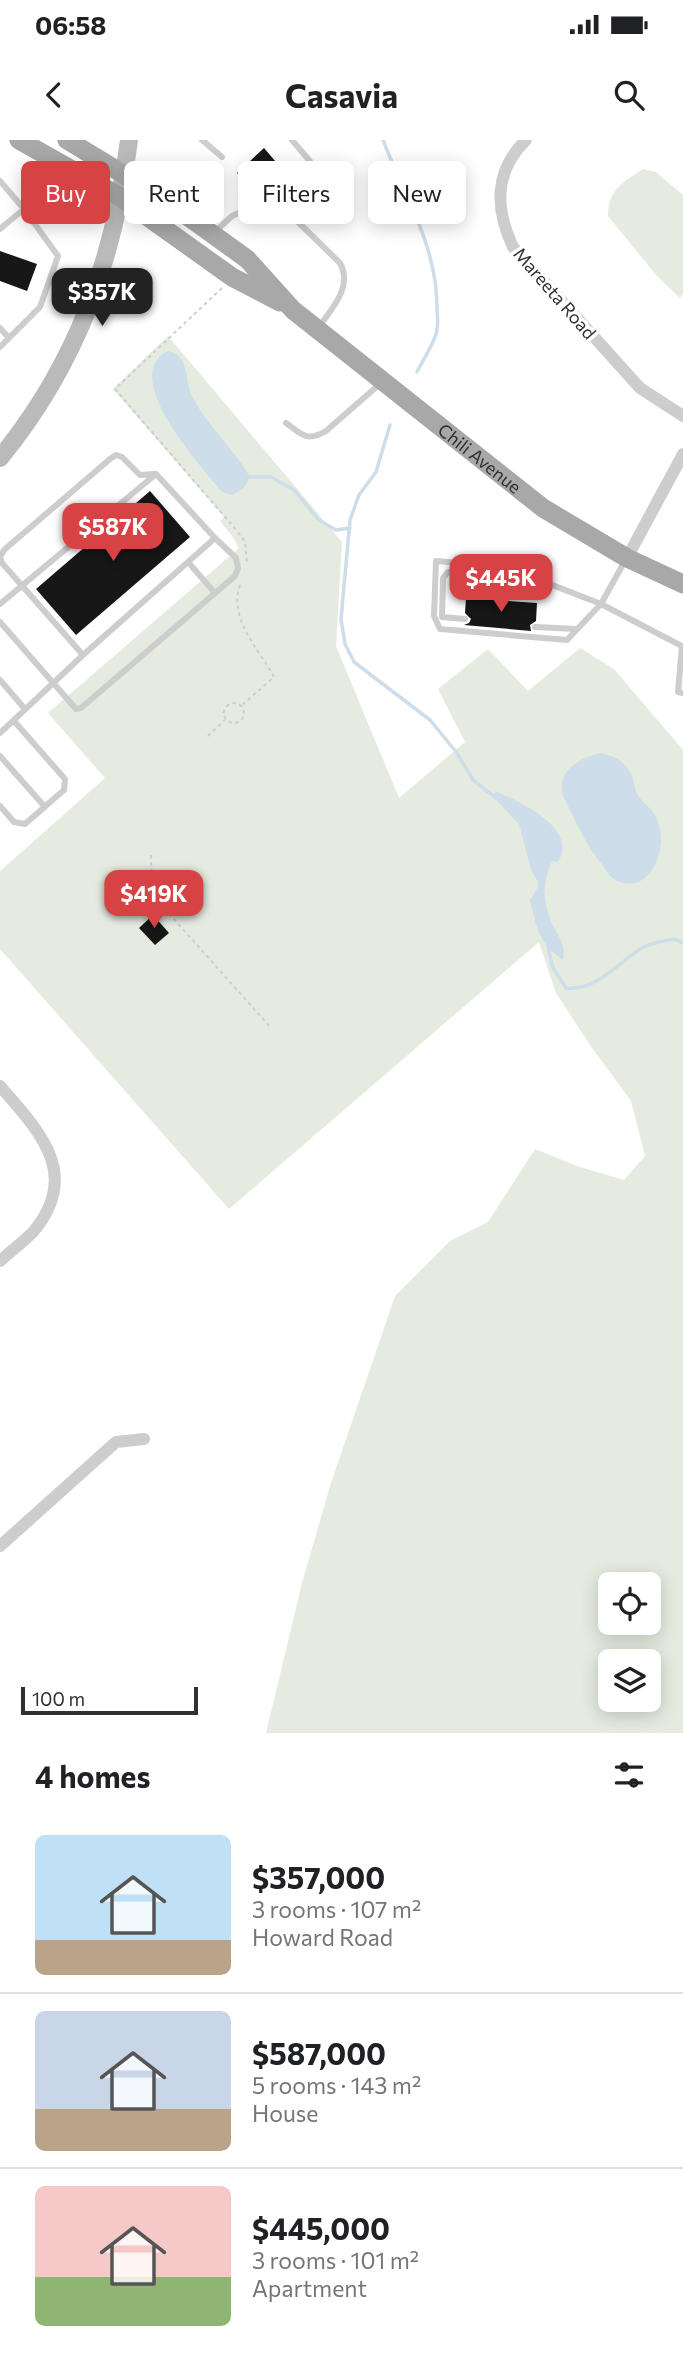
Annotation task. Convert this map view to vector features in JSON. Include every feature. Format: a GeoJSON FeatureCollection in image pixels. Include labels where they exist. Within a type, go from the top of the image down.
{"type":"FeatureCollection","features":[{"type":"Feature","properties":{"kind":"main road","name":"Chili Avenue"},"geometry":{"type":"LineString","coordinates":[[19,140],[120,197],[232,277],[293,310],[543,508],[627,558],[683,584]]}},
{"type":"Feature","properties":{"kind":"main road","name":"Chili Avenue"},"geometry":{"type":"LineString","coordinates":[[67,140],[124,173]]}},
{"type":"Feature","properties":{"kind":"main road"},"geometry":{"type":"LineString","coordinates":[[127,161],[129,140]]}},
{"type":"Feature","properties":{"kind":"main road"},"geometry":{"type":"LineString","coordinates":[[0,458],[29,418],[80,331],[110,246],[124,179]]}},
{"type":"Feature","properties":{"kind":"main road","name":"Chili Avenue"},"geometry":{"type":"LineString","coordinates":[[198,224],[247,259],[293,310]]}},
{"type":"Feature","properties":{"kind":"street","name":"Mareeta Road"},"geometry":{"type":"LineString","coordinates":[[526,140],[512,155],[502,178],[500,205],[503,227],[513,247],[640,388],[683,416]]}},
{"type":"Feature","properties":{"kind":"street"},"geometry":{"type":"LineString","coordinates":[[627,558],[683,454]]}},
{"type":"Feature","properties":{"kind":"street"},"geometry":{"type":"LineString","coordinates":[[0,1086],[36,1127],[48,1146],[54,1169],[54,1192],[47,1212],[32,1233],[0,1261]]}},
{"type":"Feature","properties":{"kind":"street"},"geometry":{"type":"LineString","coordinates":[[0,1546],[116,1442],[144,1439]]}},
{"type":"Feature","properties":{"kind":"lane"},"geometry":{"type":"LineString","coordinates":[[202,140],[222,157]]}},
{"type":"Feature","properties":{"kind":"lane"},"geometry":{"type":"LineString","coordinates":[[292,140],[310,161]]}},
{"type":"Feature","properties":{"kind":"lane"},"geometry":{"type":"LineString","coordinates":[[0,181],[21,206]]}},
{"type":"Feature","properties":{"kind":"lane"},"geometry":{"type":"LineString","coordinates":[[0,229],[21,212]]}},
{"type":"Feature","properties":{"kind":"lane"},"geometry":{"type":"LineString","coordinates":[[213,234],[238,213]]}},
{"type":"Feature","properties":{"kind":"lane"},"geometry":{"type":"LineString","coordinates":[[0,347],[40,307],[58,256],[35,224]]}},
{"type":"Feature","properties":{"kind":"lane"},"geometry":{"type":"LineString","coordinates":[[299,224],[344,270],[342,294],[318,329]]}},
{"type":"Feature","properties":{"kind":"lane"},"geometry":{"type":"LineString","coordinates":[[0,328],[9,338]]}},
{"type":"Feature","properties":{"kind":"lane"},"geometry":{"type":"LineString","coordinates":[[286,423],[304,437],[316,437],[383,381]]}},
{"type":"Feature","properties":{"kind":"lane"},"geometry":{"type":"LineString","coordinates":[[83,655],[2,563],[0,557],[4,550],[110,458],[116,455],[122,457],[140,475],[156,474]]}},
{"type":"Feature","properties":{"kind":"lane"},"geometry":{"type":"LineString","coordinates":[[0,622],[76,709],[235,576],[236,558],[156,474]]}},
{"type":"Feature","properties":{"kind":"lane"},"geometry":{"type":"LineString","coordinates":[[0,604],[156,474]]}},
{"type":"Feature","properties":{"kind":"lane"},"geometry":{"type":"LineString","coordinates":[[0,733],[215,538]]}},
{"type":"Feature","properties":{"kind":"lane"},"geometry":{"type":"LineString","coordinates":[[627,558],[601,604],[567,640],[440,629],[435,616],[436,561],[506,568],[601,604],[682,647],[678,692],[683,693]]}},
{"type":"Feature","properties":{"kind":"lane"},"geometry":{"type":"LineString","coordinates":[[188,562],[215,593]]}},
{"type":"Feature","properties":{"kind":"lane"},"geometry":{"type":"LineString","coordinates":[[465,620],[442,617],[443,578],[448,572],[504,576],[515,571]]}},
{"type":"Feature","properties":{"kind":"lane"},"geometry":{"type":"LineString","coordinates":[[535,626],[577,629]]}},
{"type":"Feature","properties":{"kind":"lane"},"geometry":{"type":"LineString","coordinates":[[0,680],[25,709]]}},
{"type":"Feature","properties":{"kind":"lane"},"geometry":{"type":"LineString","coordinates":[[0,807],[14,822],[25,824],[64,790],[65,779],[14,721]]}},
{"type":"Feature","properties":{"kind":"lane"},"geometry":{"type":"LineString","coordinates":[[0,756],[46,807]]}},
{"type":"Feature","properties":{"kind":"path"},"geometry":{"type":"LineString","coordinates":[[222,287],[115,389],[238,532],[245,542],[247,566]]}},
{"type":"Feature","properties":{"kind":"path"},"geometry":{"type":"LineString","coordinates":[[241,706],[274,677],[253,647],[237,607],[238,589],[243,578]]}},
{"type":"Feature","properties":{"kind":"path"},"geometry":{"type":"LineString","coordinates":[[270,682],[274,687]]}},
{"type":"Feature","properties":{"kind":"path"},"geometry":{"type":"LineString","coordinates":[[235,703],[241,706],[244,712],[241,721],[235,724],[226,720],[224,710],[229,705],[235,703]]}},
{"type":"Feature","properties":{"kind":"path"},"geometry":{"type":"LineString","coordinates":[[208,736],[226,720]]}},
{"type":"Feature","properties":{"kind":"path"},"geometry":{"type":"LineString","coordinates":[[150,855],[156,897],[271,1028]]}},
{"type":"Feature","properties":{"kind":"shaded area"},"geometry":{"type":"Polygon","coordinates":[[[643,169],[656,172],[683,195],[683,294],[680,298],[656,275],[608,216],[614,193],[643,169]]]}},
{"type":"Feature","properties":{"kind":"shaded area"},"geometry":{"type":"Polygon","coordinates":[[[168,336],[342,542],[336,646],[399,798],[465,742],[438,689],[488,649],[528,691],[580,648],[614,669],[683,750],[683,1733],[266,1733],[302,1583],[330,1486],[395,1296],[450,1241],[488,1222],[535,1149],[580,1167],[624,1180],[645,1156],[631,1101],[556,993],[539,942],[229,1209],[0,949],[0,871],[105,778],[48,713],[239,548],[220,521],[224,517],[113,389],[168,336]]]}},
{"type":"Feature","properties":{"kind":"water"},"geometry":{"type":"Polygon","coordinates":[[[168,351],[180,357],[198,407],[250,477],[244,488],[232,495],[222,492],[198,463],[169,422],[158,400],[152,380],[155,363],[168,351]]]}},
{"type":"Feature","properties":{"kind":"water"},"geometry":{"type":"Polygon","coordinates":[[[601,753],[616,758],[628,768],[637,794],[653,812],[660,829],[660,851],[656,862],[644,879],[635,883],[625,883],[610,875],[589,846],[563,796],[563,779],[571,767],[585,758],[601,753]]]}},
{"type":"Feature","properties":{"kind":"water"},"geometry":{"type":"Polygon","coordinates":[[[497,792],[544,818],[561,839],[562,850],[558,862],[552,861],[549,869],[545,896],[550,919],[562,943],[563,960],[549,948],[537,926],[530,900],[538,882],[531,870],[519,824],[497,801],[494,793],[497,792]]]}},
{"type":"Feature","properties":{"kind":"building"},"geometry":{"type":"Polygon","coordinates":[[[264,148],[275,161],[250,161],[264,148]]]}},
{"type":"Feature","properties":{"kind":"building"},"geometry":{"type":"Polygon","coordinates":[[[0,251],[37,264],[27,291],[0,281],[0,251]]]}},
{"type":"Feature","properties":{"kind":"building"},"geometry":{"type":"Polygon","coordinates":[[[150,491],[190,537],[76,635],[36,589],[150,491]]]}},
{"type":"Feature","properties":{"kind":"building"},"geometry":{"type":"Polygon","coordinates":[[[466,598],[537,603],[536,621],[530,625],[531,631],[464,625],[471,619],[465,613],[466,598]]]}},
{"type":"Feature","properties":{"kind":"building"},"geometry":{"type":"Polygon","coordinates":[[[153,915],[169,933],[155,945],[139,928],[153,915]]]}},
{"type":"Feature","properties":{"kind":"waterway"},"geometry":{"type":"LineString","coordinates":[[383,140],[418,221],[432,263],[436,285],[437,331],[417,372]]}},
{"type":"Feature","properties":{"kind":"waterway"},"geometry":{"type":"LineString","coordinates":[[390,425],[376,472],[359,495],[350,520],[341,619],[345,644],[354,662],[430,720],[457,753],[473,780],[496,798]]}},
{"type":"Feature","properties":{"kind":"waterway"},"geometry":{"type":"LineString","coordinates":[[250,477],[271,477],[294,490],[319,520],[336,530],[350,528]]}},
{"type":"Feature","properties":{"kind":"waterway"},"geometry":{"type":"LineString","coordinates":[[548,945],[552,966],[566,988],[577,988],[597,981],[649,945],[674,939],[683,943]]}}]}
